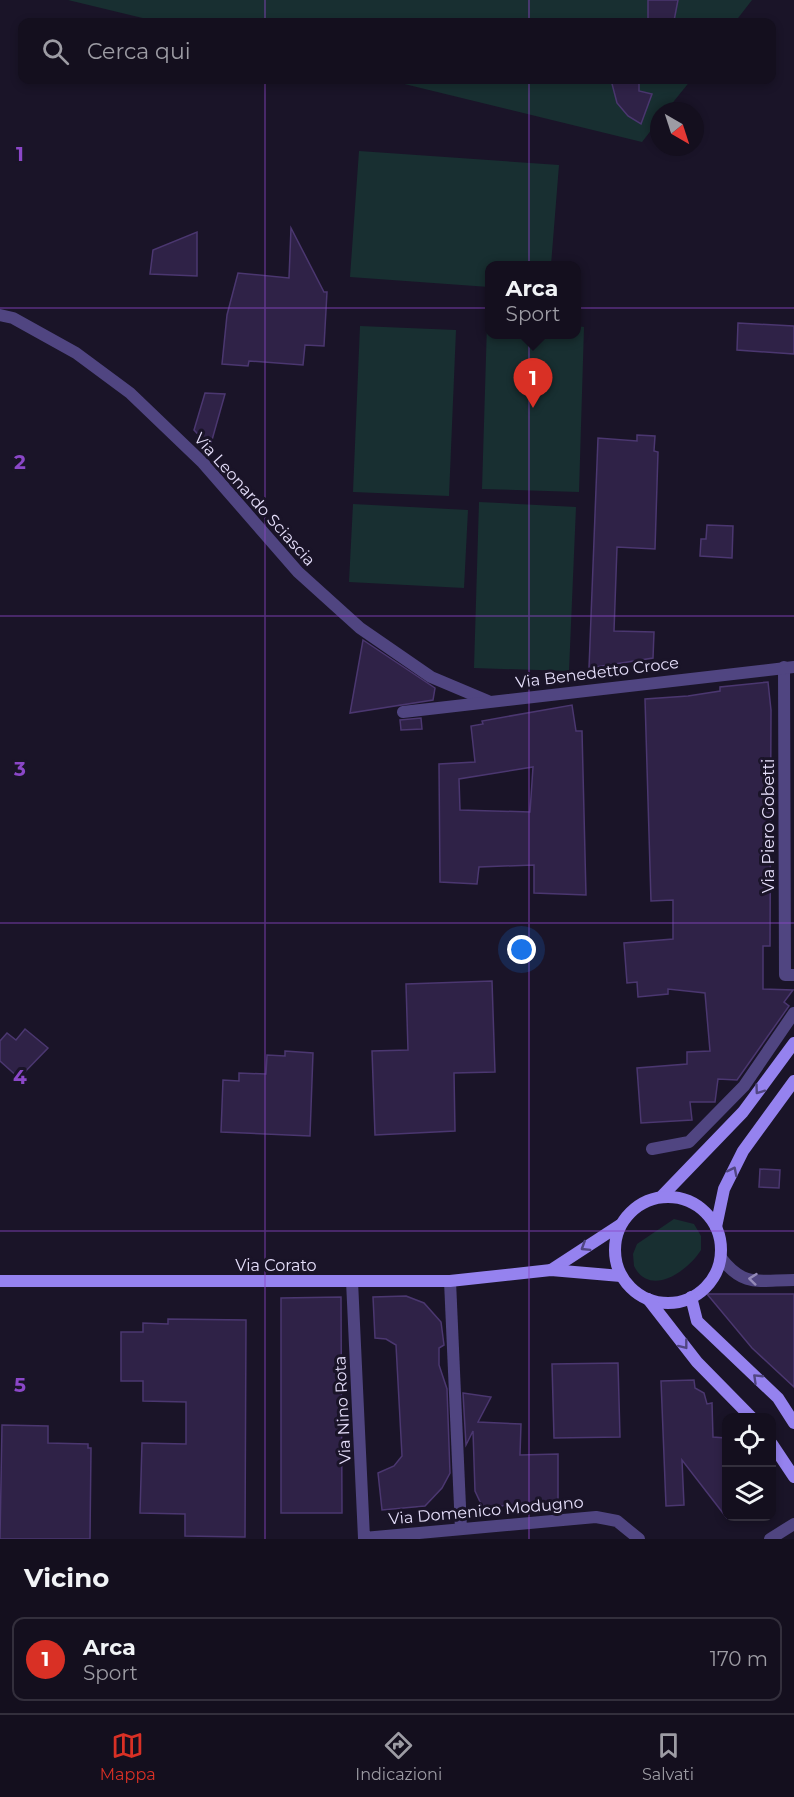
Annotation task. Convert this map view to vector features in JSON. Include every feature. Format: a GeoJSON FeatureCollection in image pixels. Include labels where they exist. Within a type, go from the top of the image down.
{"type":"FeatureCollection","features":[{"type":"Feature","properties":{"kind":"main road"},"geometry":{"type":"LineString","coordinates":[[662,1196],[743,1112],[794,1042]]}},
{"type":"Feature","properties":{"kind":"main road"},"geometry":{"type":"LineString","coordinates":[[716,1227],[724,1189],[743,1151],[794,1081]]}},
{"type":"Feature","properties":{"kind":"main road"},"geometry":{"type":"LineString","coordinates":[[648,1299],[677,1302],[691,1298],[709,1284],[721,1258],[721,1243],[716,1227],[707,1213],[694,1203],[679,1197],[662,1196]]}},
{"type":"Feature","properties":{"kind":"main road","name":"Via Corato"},"geometry":{"type":"LineString","coordinates":[[551,1269],[620,1226],[631,1211],[645,1201],[662,1196]]}},
{"type":"Feature","properties":{"kind":"main road"},"geometry":{"type":"LineString","coordinates":[[620,1226],[615,1242],[615,1260],[621,1276],[633,1290],[648,1299],[697,1362],[747,1413]]}},
{"type":"Feature","properties":{"kind":"main road","name":"Via Corato"},"geometry":{"type":"LineString","coordinates":[[0,1281],[450,1281],[551,1269],[621,1276]]}},
{"type":"Feature","properties":{"kind":"main road"},"geometry":{"type":"LineString","coordinates":[[691,1298],[697,1320],[778,1398],[794,1423]]}},
{"type":"Feature","properties":{"kind":"main road"},"geometry":{"type":"LineString","coordinates":[[776,1451],[794,1477]]}},
{"type":"Feature","properties":{"kind":"street","name":"Via Leonardo Sciascia"},"geometry":{"type":"LineString","coordinates":[[0,315],[13,318],[76,352],[130,393],[203,463],[298,572],[360,628],[431,677],[488,701]]}},
{"type":"Feature","properties":{"kind":"street","name":"Via Benedetto Croce"},"geometry":{"type":"LineString","coordinates":[[403,712],[789,667]]}},
{"type":"Feature","properties":{"kind":"street","name":"Via Piero Gobetti"},"geometry":{"type":"LineString","coordinates":[[789,667],[785,975],[794,975]]}},
{"type":"Feature","properties":{"kind":"street"},"geometry":{"type":"LineString","coordinates":[[652,1149],[689,1142],[744,1086],[794,1013]]}},
{"type":"Feature","properties":{"kind":"street"},"geometry":{"type":"LineString","coordinates":[[721,1258],[734,1275],[748,1280],[794,1280]]}},
{"type":"Feature","properties":{"kind":"street","name":"Via Nino Rota"},"geometry":{"type":"LineString","coordinates":[[352,1281],[364,1538]]}},
{"type":"Feature","properties":{"kind":"street"},"geometry":{"type":"LineString","coordinates":[[450,1281],[461,1529]]}},
{"type":"Feature","properties":{"kind":"street","name":"Via Domenico Modugno"},"geometry":{"type":"LineString","coordinates":[[364,1538],[596,1517],[617,1521],[639,1539]]}},
{"type":"Feature","properties":{"kind":"street"},"geometry":{"type":"LineString","coordinates":[[770,1539],[794,1524]]}},
{"type":"Feature","properties":{"kind":"green space"},"geometry":{"type":"Polygon","coordinates":[[[68,0],[752,0],[738,18],[142,18],[68,0]]]}},
{"type":"Feature","properties":{"kind":"green space"},"geometry":{"type":"Polygon","coordinates":[[[404,84],[688,84],[673,102],[650,102],[650,132],[642,142],[404,84]]]}},
{"type":"Feature","properties":{"kind":"green space"},"geometry":{"type":"Polygon","coordinates":[[[359,151],[559,165],[551,261],[485,261],[485,287],[350,277],[359,151]]]}},
{"type":"Feature","properties":{"kind":"green space"},"geometry":{"type":"Polygon","coordinates":[[[360,326],[456,330],[449,496],[353,492],[360,326]]]}},
{"type":"Feature","properties":{"kind":"green space"},"geometry":{"type":"Polygon","coordinates":[[[581,327],[584,327],[579,492],[482,489],[487,339],[581,339],[581,327]]]}},
{"type":"Feature","properties":{"kind":"green space"},"geometry":{"type":"Polygon","coordinates":[[[479,502],[576,507],[569,671],[474,668],[479,502]]]}},
{"type":"Feature","properties":{"kind":"green space"},"geometry":{"type":"Polygon","coordinates":[[[353,504],[468,510],[464,588],[349,582],[353,504]]]}},
{"type":"Feature","properties":{"kind":"green space"},"geometry":{"type":"Polygon","coordinates":[[[674,1219],[694,1224],[701,1236],[701,1250],[678,1273],[659,1281],[649,1280],[641,1275],[634,1266],[633,1254],[637,1244],[674,1219]]]}},
{"type":"Feature","properties":{"kind":"building"},"geometry":{"type":"Polygon","coordinates":[[[648,0],[678,0],[675,18],[648,18],[648,0]]]}},
{"type":"Feature","properties":{"kind":"building"},"geometry":{"type":"Polygon","coordinates":[[[612,84],[639,84],[639,91],[652,94],[641,124],[628,116],[617,103],[612,84]]]}},
{"type":"Feature","properties":{"kind":"building"},"geometry":{"type":"Polygon","coordinates":[[[291,228],[324,292],[327,292],[324,346],[305,345],[303,365],[249,361],[248,366],[222,364],[227,315],[238,273],[289,278],[291,228]]]}},
{"type":"Feature","properties":{"kind":"building"},"geometry":{"type":"Polygon","coordinates":[[[197,232],[197,276],[150,274],[153,250],[197,232]]]}},
{"type":"Feature","properties":{"kind":"building"},"geometry":{"type":"Polygon","coordinates":[[[738,323],[794,326],[794,354],[737,350],[738,323]]]}},
{"type":"Feature","properties":{"kind":"building"},"geometry":{"type":"Polygon","coordinates":[[[205,393],[225,394],[210,447],[194,430],[205,393]]]}},
{"type":"Feature","properties":{"kind":"building"},"geometry":{"type":"Polygon","coordinates":[[[637,435],[655,436],[654,451],[658,452],[655,549],[617,547],[614,631],[654,632],[653,658],[589,668],[598,438],[637,441],[637,435]]]}},
{"type":"Feature","properties":{"kind":"building"},"geometry":{"type":"Polygon","coordinates":[[[707,525],[733,526],[732,558],[700,556],[701,539],[706,539],[707,525]]]}},
{"type":"Feature","properties":{"kind":"building"},"geometry":{"type":"Polygon","coordinates":[[[363,640],[435,688],[433,700],[350,713],[363,640]]]}},
{"type":"Feature","properties":{"kind":"building"},"geometry":{"type":"Polygon","coordinates":[[[768,682],[771,710],[770,946],[763,946],[763,989],[793,990],[784,1002],[789,1006],[737,1080],[718,1079],[715,1102],[690,1102],[692,1120],[641,1123],[637,1068],[687,1064],[687,1052],[710,1051],[705,993],[668,989],[668,994],[638,997],[637,982],[627,983],[624,943],[673,939],[673,900],[651,901],[645,699],[688,696],[720,691],[720,687],[768,682]]]}},
{"type":"Feature","properties":{"kind":"building"},"geometry":{"type":"Polygon","coordinates":[[[572,705],[576,731],[582,731],[586,895],[534,893],[534,865],[479,867],[477,884],[440,882],[439,764],[475,762],[471,726],[483,724],[482,721],[572,705]],[[533,767],[459,779],[460,810],[530,812],[533,767]]]}},
{"type":"Feature","properties":{"kind":"building"},"geometry":{"type":"Polygon","coordinates":[[[421,718],[422,729],[401,730],[400,720],[421,718]]]}},
{"type":"Feature","properties":{"kind":"building"},"geometry":{"type":"Polygon","coordinates":[[[492,981],[495,1072],[454,1073],[455,1131],[375,1135],[372,1051],[408,1050],[406,984],[492,981]]]}},
{"type":"Feature","properties":{"kind":"building"},"geometry":{"type":"Polygon","coordinates":[[[25,1029],[48,1048],[19,1078],[0,1061],[0,1041],[7,1033],[16,1040],[25,1029]]]}},
{"type":"Feature","properties":{"kind":"building"},"geometry":{"type":"Polygon","coordinates":[[[285,1051],[313,1053],[310,1136],[221,1132],[223,1080],[239,1081],[239,1073],[266,1074],[267,1055],[285,1056],[285,1051]]]}},
{"type":"Feature","properties":{"kind":"building"},"geometry":{"type":"Polygon","coordinates":[[[760,1169],[780,1170],[779,1188],[759,1187],[760,1169]]]}},
{"type":"Feature","properties":{"kind":"building"},"geometry":{"type":"Polygon","coordinates":[[[707,1294],[794,1294],[794,1387],[752,1348],[707,1294]]]}},
{"type":"Feature","properties":{"kind":"building"},"geometry":{"type":"Polygon","coordinates":[[[406,1296],[424,1303],[441,1322],[444,1345],[439,1348],[439,1365],[447,1389],[450,1473],[442,1488],[425,1506],[382,1510],[378,1473],[394,1466],[402,1456],[396,1345],[386,1339],[375,1338],[373,1297],[406,1296]]]}},
{"type":"Feature","properties":{"kind":"building"},"geometry":{"type":"Polygon","coordinates":[[[341,1297],[342,1513],[281,1513],[281,1298],[341,1297]]]}},
{"type":"Feature","properties":{"kind":"building"},"geometry":{"type":"Polygon","coordinates":[[[168,1319],[246,1320],[245,1537],[185,1536],[185,1514],[140,1513],[142,1443],[186,1444],[186,1402],[143,1401],[143,1381],[121,1381],[121,1332],[143,1332],[143,1323],[168,1324],[168,1319]]]}},
{"type":"Feature","properties":{"kind":"building"},"geometry":{"type":"Polygon","coordinates":[[[618,1363],[620,1437],[554,1438],[552,1364],[618,1363]]]}},
{"type":"Feature","properties":{"kind":"building"},"geometry":{"type":"Polygon","coordinates":[[[694,1380],[695,1388],[704,1393],[707,1404],[712,1403],[713,1437],[722,1438],[722,1512],[682,1460],[684,1505],[666,1506],[661,1381],[694,1380]]]}},
{"type":"Feature","properties":{"kind":"building"},"geometry":{"type":"Polygon","coordinates":[[[463,1393],[491,1397],[478,1422],[521,1424],[520,1455],[558,1454],[558,1501],[513,1507],[507,1504],[492,1510],[482,1506],[475,1491],[473,1431],[466,1445],[463,1393]]]}},
{"type":"Feature","properties":{"kind":"building"},"geometry":{"type":"Polygon","coordinates":[[[2,1425],[48,1426],[48,1443],[88,1444],[88,1448],[91,1448],[90,1539],[0,1539],[2,1425]]]}},
{"type":"Feature","properties":{"kind":"place","name":"Arca"},"geometry":{"type":"Point","coordinates":[533,408]}}]}
